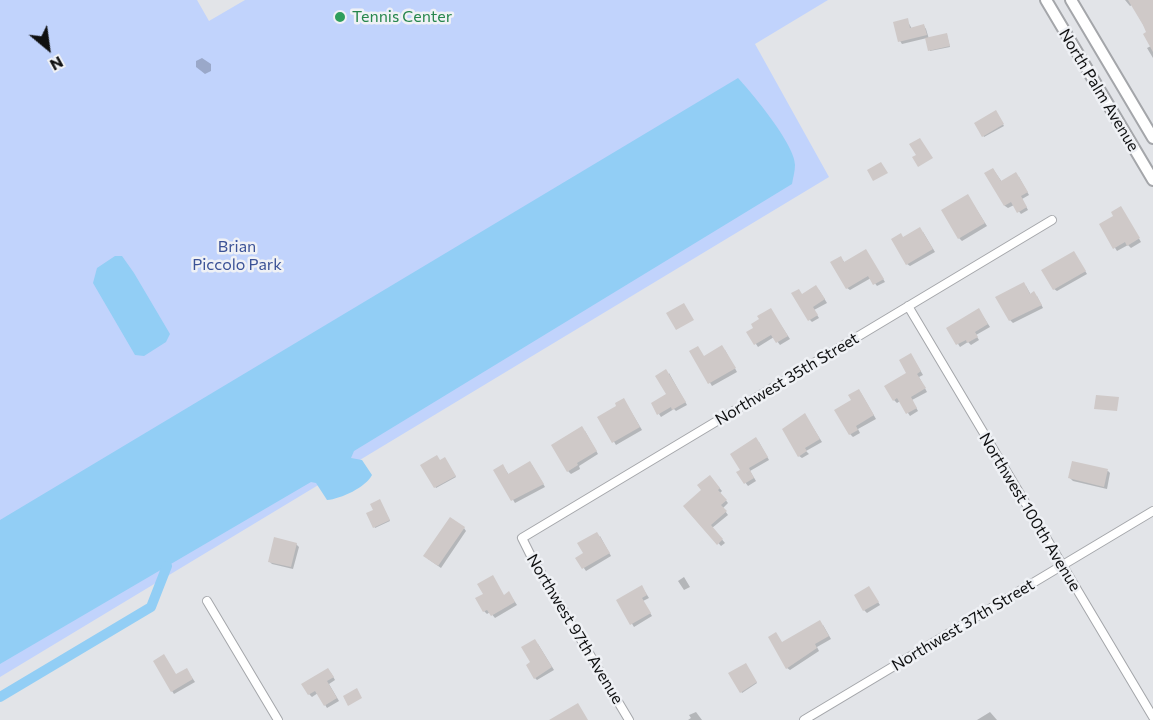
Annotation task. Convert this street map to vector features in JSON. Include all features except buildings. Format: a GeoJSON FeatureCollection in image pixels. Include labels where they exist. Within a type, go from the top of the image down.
{"type":"FeatureCollection","features":[{"type":"Feature","properties":{"kind":"main road","name":"North Palm Avenue"},"geometry":{"type":"LineString","coordinates":[[1046,0],[1153,180]]}},
{"type":"Feature","properties":{"kind":"main road","name":"North Palm Avenue"},"geometry":{"type":"LineString","coordinates":[[1071,0],[1153,138]]}},
{"type":"Feature","properties":{"kind":"street","name":"Northwest 35th Street"},"geometry":{"type":"LineString","coordinates":[[522,538],[1052,220]]}},
{"type":"Feature","properties":{"kind":"street","name":"Northwest 100th Avenue"},"geometry":{"type":"LineString","coordinates":[[908,306],[1153,717]]}},
{"type":"Feature","properties":{"kind":"street","name":"Northwest 37th Street"},"geometry":{"type":"LineString","coordinates":[[804,720],[1153,511]]}},
{"type":"Feature","properties":{"kind":"street","name":"Northwest 97th Avenue"},"geometry":{"type":"LineString","coordinates":[[522,538],[629,720]]}},
{"type":"Feature","properties":{"kind":"street"},"geometry":{"type":"LineString","coordinates":[[207,601],[278,720]]}},
{"type":"Feature","properties":{"kind":"green space","name":"Brian Piccolo Park"},"geometry":{"type":"Polygon","coordinates":[[[0,0],[197,0],[209,21],[245,0],[828,0],[755,44],[829,177],[0,677],[0,0]]]}},
{"type":"Feature","properties":{"kind":"shaded area"},"geometry":{"type":"Polygon","coordinates":[[[738,78],[772,120],[788,146],[795,165],[792,184],[354,451],[351,458],[362,460],[372,475],[359,488],[346,495],[327,500],[316,483],[311,482],[0,664],[0,520],[738,78]]]}},
{"type":"Feature","properties":{"kind":"shaded area"},"geometry":{"type":"Polygon","coordinates":[[[115,256],[122,256],[134,273],[170,334],[166,342],[144,356],[135,355],[93,283],[97,268],[115,256]]]}},
{"type":"Feature","properties":{"kind":"waterway"},"geometry":{"type":"LineString","coordinates":[[0,697],[151,607],[167,566]]}},
{"type":"Feature","properties":{"kind":"place","name":"Tennis Center"},"geometry":{"type":"Point","coordinates":[340,17]}}]}
